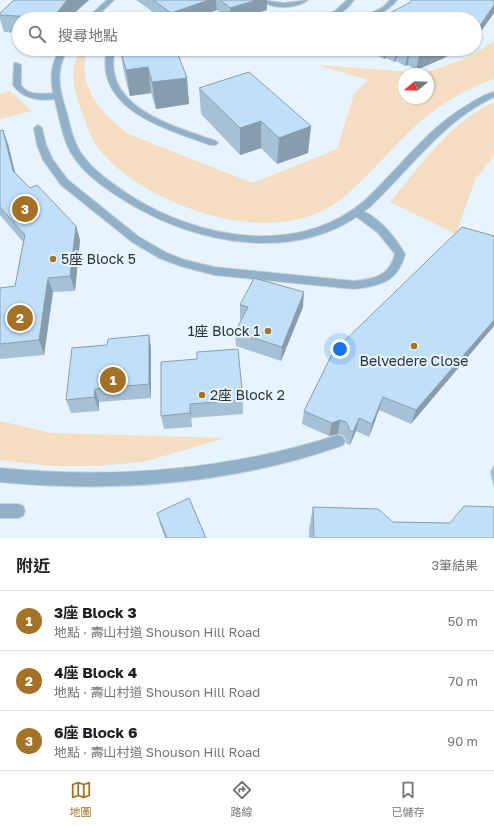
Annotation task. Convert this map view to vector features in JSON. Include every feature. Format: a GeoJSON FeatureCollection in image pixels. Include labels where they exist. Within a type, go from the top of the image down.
{"type":"FeatureCollection","features":[{"type":"Feature","properties":{"kind":"street"},"geometry":{"type":"LineString","coordinates":[[97,12],[111,0]]}},
{"type":"Feature","properties":{"kind":"street"},"geometry":{"type":"LineString","coordinates":[[264,0],[270,4],[289,5],[305,0]]}},
{"type":"Feature","properties":{"kind":"street"},"geometry":{"type":"LineString","coordinates":[[337,12],[344,9],[351,0]]}},
{"type":"Feature","properties":{"kind":"street"},"geometry":{"type":"LineString","coordinates":[[377,12],[385,8],[394,0]]}},
{"type":"Feature","properties":{"kind":"street"},"geometry":{"type":"LineString","coordinates":[[60,56],[55,67],[53,79],[71,143],[78,156],[86,166],[96,175],[140,206],[186,226],[215,234],[246,240],[268,240],[309,234],[327,228],[358,212],[382,190],[440,128],[470,106],[494,94]]}},
{"type":"Feature","properties":{"kind":"street"},"geometry":{"type":"LineString","coordinates":[[110,56],[108,63],[109,73],[118,92],[127,102],[150,119],[213,143]]}},
{"type":"Feature","properties":{"kind":"street"},"geometry":{"type":"LineString","coordinates":[[17,65],[17,85],[19,89],[30,95],[57,96]]}},
{"type":"Feature","properties":{"kind":"street"},"geometry":{"type":"LineString","coordinates":[[38,128],[39,138],[47,159],[54,170],[73,190],[142,244],[173,260],[193,266],[214,271],[354,286],[379,281],[389,276],[395,269],[400,254],[393,241],[383,230],[358,212]]}},
{"type":"Feature","properties":{"kind":"street"},"geometry":{"type":"LineString","coordinates":[[0,475],[68,479],[123,479],[178,475],[232,468],[284,457],[338,441]]}},
{"type":"Feature","properties":{"kind":"street"},"geometry":{"type":"LineString","coordinates":[[0,511],[18,511]]}},
{"type":"Feature","properties":{"kind":"shaded area"},"geometry":{"type":"Polygon","coordinates":[[[494,41],[494,79],[465,91],[429,114],[341,199],[321,211],[300,219],[277,222],[230,220],[207,214],[185,207],[142,186],[110,161],[93,140],[78,99],[73,78],[76,58],[77,56],[86,56],[85,74],[93,97],[100,108],[128,134],[253,183],[337,149],[354,94],[368,80],[317,65],[398,71],[398,104],[434,104],[434,70],[471,56],[482,56],[482,49],[494,41]]]}},
{"type":"Feature","properties":{"kind":"shaded area"},"geometry":{"type":"Polygon","coordinates":[[[10,91],[32,111],[0,119],[0,94],[10,91]]]}},
{"type":"Feature","properties":{"kind":"shaded area"},"geometry":{"type":"Polygon","coordinates":[[[494,102],[494,155],[475,180],[456,234],[390,202],[449,133],[463,121],[494,102]]]}},
{"type":"Feature","properties":{"kind":"shaded area"},"geometry":{"type":"Polygon","coordinates":[[[0,421],[52,433],[226,438],[143,462],[96,466],[50,466],[0,460],[0,421]]]}},
{"type":"Feature","properties":{"kind":"building"},"geometry":{"type":"Polygon","coordinates":[[[14,0],[67,0],[58,12],[12,12],[12,16],[0,15],[0,13],[14,0]]]}},
{"type":"Feature","properties":{"kind":"building"},"geometry":{"type":"Polygon","coordinates":[[[153,0],[209,0],[174,12],[170,12],[153,0]]]}},
{"type":"Feature","properties":{"kind":"building"},"geometry":{"type":"Polygon","coordinates":[[[220,0],[257,0],[230,8],[220,0]]]}},
{"type":"Feature","properties":{"kind":"building"},"geometry":{"type":"Polygon","coordinates":[[[412,0],[494,0],[494,5],[482,23],[482,12],[392,12],[412,0]]]}},
{"type":"Feature","properties":{"kind":"building"},"geometry":{"type":"Polygon","coordinates":[[[122,56],[179,56],[187,78],[152,82],[148,67],[126,70],[122,56]]]}},
{"type":"Feature","properties":{"kind":"building"},"geometry":{"type":"Polygon","coordinates":[[[249,72],[311,126],[279,138],[261,121],[240,128],[199,88],[249,72]]]}},
{"type":"Feature","properties":{"kind":"building"},"geometry":{"type":"Polygon","coordinates":[[[3,130],[13,171],[30,188],[37,185],[76,226],[70,276],[48,278],[39,340],[0,344],[0,288],[15,286],[25,235],[0,207],[0,131],[3,130]]]}},
{"type":"Feature","properties":{"kind":"building","name":"Belvedere Close"},"geometry":{"type":"Polygon","coordinates":[[[462,227],[494,236],[494,320],[416,410],[383,397],[372,424],[359,418],[353,432],[349,430],[346,422],[340,420],[332,423],[304,411],[333,352],[462,227]]]}},
{"type":"Feature","properties":{"kind":"building","name":"1座 Block 1"},"geometry":{"type":"Polygon","coordinates":[[[254,278],[304,292],[282,347],[235,332],[248,307],[240,305],[254,278]]]}},
{"type":"Feature","properties":{"kind":"building"},"geometry":{"type":"Polygon","coordinates":[[[149,335],[149,384],[95,389],[94,397],[66,400],[72,348],[107,345],[108,339],[149,335]]]}},
{"type":"Feature","properties":{"kind":"building","name":"2座 Block 2"},"geometry":{"type":"Polygon","coordinates":[[[238,349],[243,400],[190,404],[190,413],[161,416],[161,362],[197,359],[197,352],[238,349]]]}},
{"type":"Feature","properties":{"kind":"building"},"geometry":{"type":"Polygon","coordinates":[[[189,498],[206,538],[167,538],[157,513],[189,498]]]}},
{"type":"Feature","properties":{"kind":"building"},"geometry":{"type":"Polygon","coordinates":[[[464,506],[494,507],[494,538],[314,538],[313,507],[378,509],[393,522],[450,523],[464,506]]]}},
{"type":"Feature","properties":{"kind":"place","name":"6座 Block 6"},"geometry":{"type":"Point","coordinates":[25,209]}},
{"type":"Feature","properties":{"kind":"place","name":"5座 Block 5"},"geometry":{"type":"Point","coordinates":[53,259]}},
{"type":"Feature","properties":{"kind":"place","name":"4座 Block 4"},"geometry":{"type":"Point","coordinates":[20,318]}},
{"type":"Feature","properties":{"kind":"place","name":"1座 Block 1"},"geometry":{"type":"Point","coordinates":[268,331]}},
{"type":"Feature","properties":{"kind":"place","name":"Belvedere Close"},"geometry":{"type":"Point","coordinates":[414,346]}},
{"type":"Feature","properties":{"kind":"place","name":"3座 Block 3"},"geometry":{"type":"Point","coordinates":[113,380]}},
{"type":"Feature","properties":{"kind":"place","name":"2座 Block 2"},"geometry":{"type":"Point","coordinates":[202,395]}}]}
